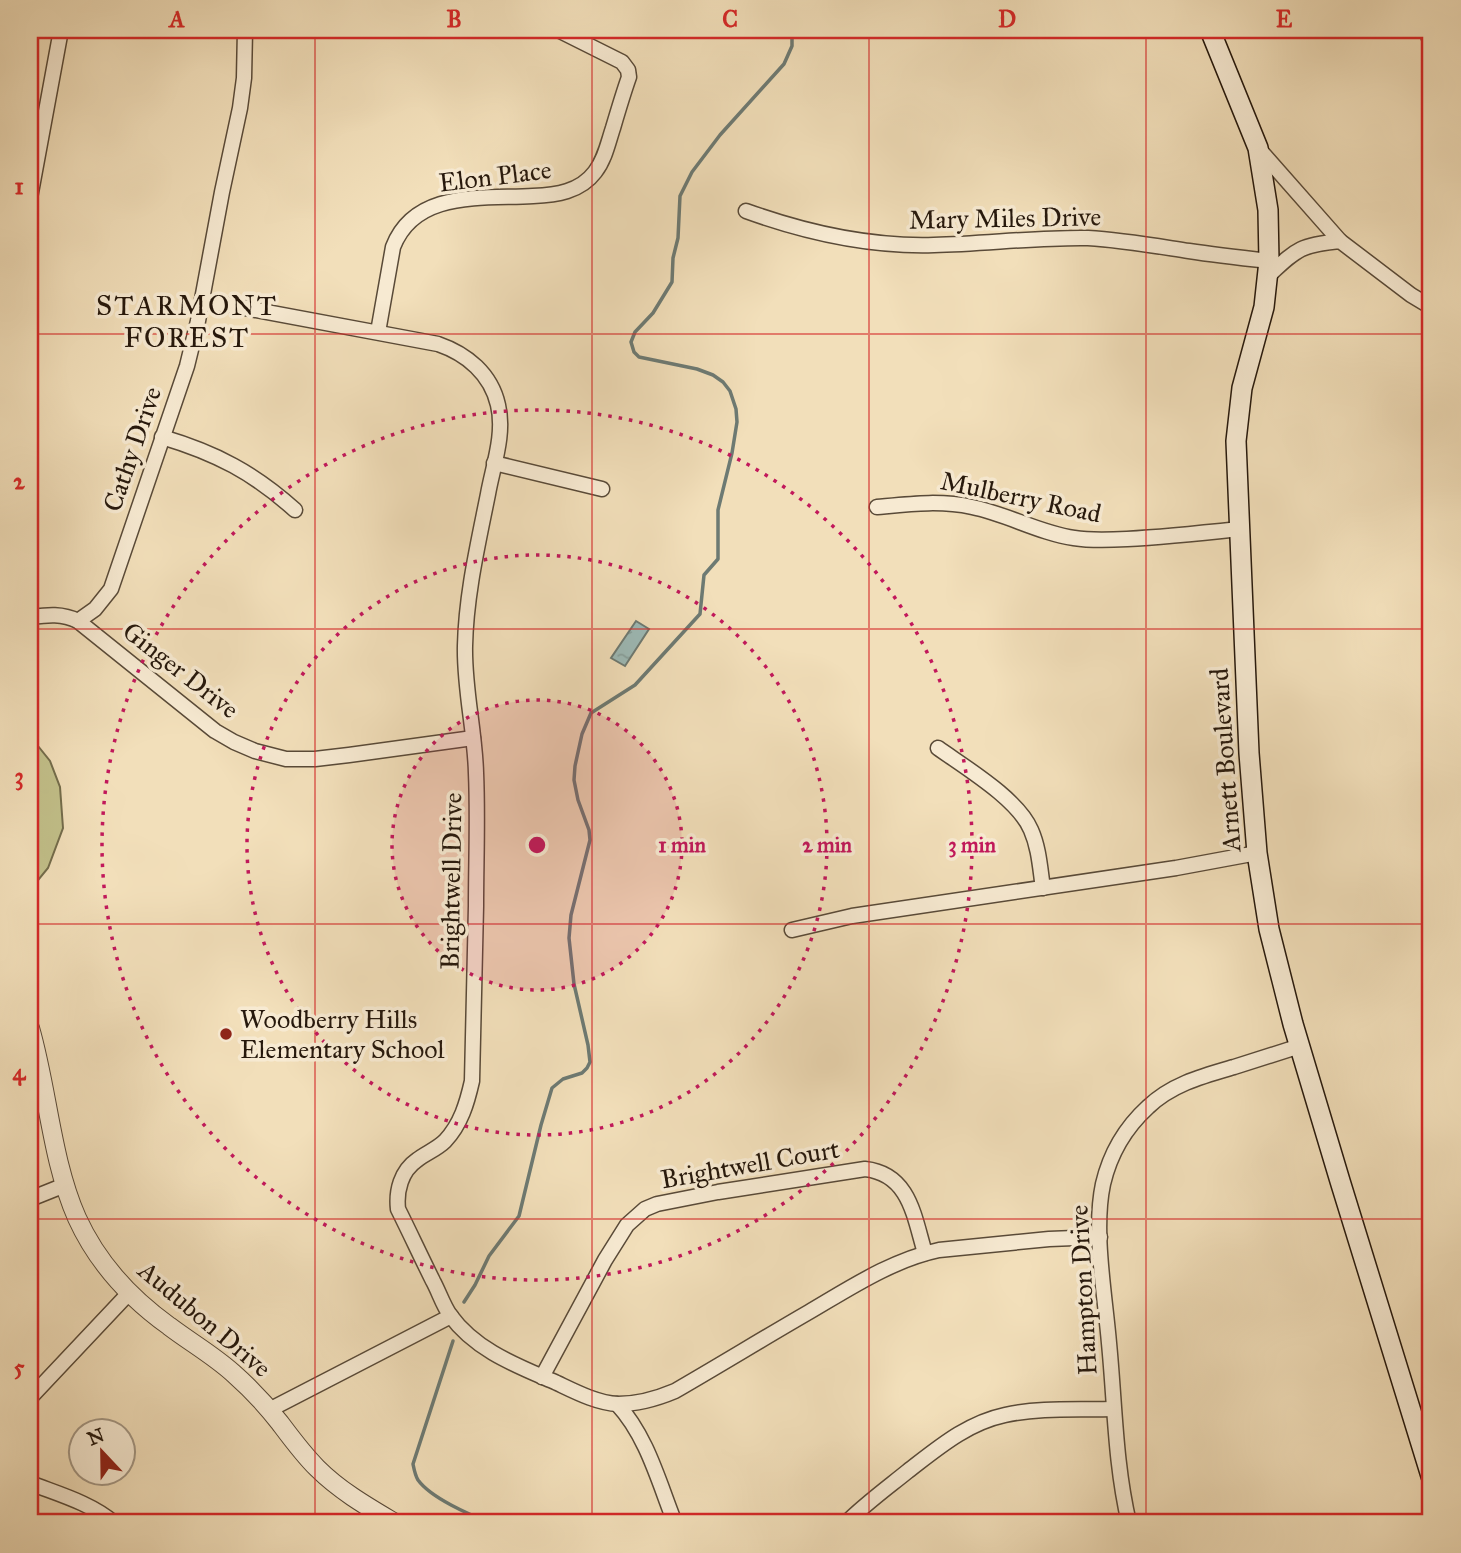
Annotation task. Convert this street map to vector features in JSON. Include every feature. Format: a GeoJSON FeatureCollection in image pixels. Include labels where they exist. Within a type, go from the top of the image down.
{"type":"FeatureCollection","features":[{"type":"Feature","properties":{"kind":"main road","name":"Arnett Boulevard"},"geometry":{"type":"LineString","coordinates":[[1210,30],[1258,148],[1268,210],[1268,268],[1264,307],[1242,388],[1236,441],[1249,753],[1257,853],[1280,977],[1431,1476]]}},
{"type":"Feature","properties":{"kind":"street"},"geometry":{"type":"LineString","coordinates":[[30,198],[61,30]]}},
{"type":"Feature","properties":{"kind":"street","name":"Cathy Drive"},"geometry":{"type":"LineString","coordinates":[[78,621],[95,609],[111,589],[187,366],[240,108],[245,30]]}},
{"type":"Feature","properties":{"kind":"street","name":"Elon Place"},"geometry":{"type":"LineString","coordinates":[[378,332],[393,247],[404,226],[414,216],[426,209],[456,200],[564,193],[589,179],[604,158],[629,76],[628,70],[622,62],[558,30]]}},
{"type":"Feature","properties":{"kind":"street"},"geometry":{"type":"LineString","coordinates":[[1428,30],[1431,40]]}},
{"type":"Feature","properties":{"kind":"street"},"geometry":{"type":"LineString","coordinates":[[1258,148],[1340,242],[1431,307]]}},
{"type":"Feature","properties":{"kind":"street","name":"Mary Miles Drive"},"geometry":{"type":"LineString","coordinates":[[746,211],[812,232],[885,244],[931,245],[1017,239],[1088,238],[1128,242],[1268,268]]}},
{"type":"Feature","properties":{"kind":"street"},"geometry":{"type":"LineString","coordinates":[[1268,268],[1302,248],[1340,242]]}},
{"type":"Feature","properties":{"kind":"street","name":"Brightwell Drive"},"geometry":{"type":"LineString","coordinates":[[202,300],[438,344],[459,353],[477,367],[494,391],[498,405],[500,431],[476,553],[465,646],[466,683],[476,770],[477,819],[472,1081],[461,1118],[447,1139],[414,1162],[402,1180],[397,1197],[398,1209],[451,1316],[463,1329],[479,1344],[501,1358],[542,1377],[603,1402],[638,1403],[675,1391],[840,1294],[900,1262],[925,1253],[982,1245],[1100,1237]]}},
{"type":"Feature","properties":{"kind":"street"},"geometry":{"type":"LineString","coordinates":[[162,437],[222,458],[274,491],[295,510]]}},
{"type":"Feature","properties":{"kind":"street"},"geometry":{"type":"LineString","coordinates":[[494,463],[602,489]]}},
{"type":"Feature","properties":{"kind":"street","name":"Mulberry Road"},"geometry":{"type":"LineString","coordinates":[[877,507],[927,502],[974,507],[1056,535],[1076,539],[1149,538],[1239,529]]}},
{"type":"Feature","properties":{"kind":"street","name":"Ginger Drive"},"geometry":{"type":"LineString","coordinates":[[30,617],[57,614],[78,621],[215,731],[234,742],[272,756],[315,759],[473,738]]}},
{"type":"Feature","properties":{"kind":"street"},"geometry":{"type":"LineString","coordinates":[[938,748],[1003,795],[1024,816],[1036,843],[1043,888]]}},
{"type":"Feature","properties":{"kind":"street"},"geometry":{"type":"LineString","coordinates":[[792,930],[852,916],[1176,868],[1257,853]]}},
{"type":"Feature","properties":{"kind":"street","name":"Audubon Drive"},"geometry":{"type":"LineString","coordinates":[[30,1028],[65,1185],[89,1240],[110,1271],[129,1293],[170,1327],[225,1366],[270,1410],[318,1469],[339,1487],[395,1523]]}},
{"type":"Feature","properties":{"kind":"street","name":"Hampton Drive"},"geometry":{"type":"LineString","coordinates":[[1129,1523],[1123,1497],[1113,1409],[1100,1237],[1100,1211],[1107,1168],[1123,1135],[1135,1119],[1169,1090],[1187,1081],[1300,1046]]}},
{"type":"Feature","properties":{"kind":"street","name":"Brightwell Court"},"geometry":{"type":"LineString","coordinates":[[542,1377],[605,1260],[627,1225],[645,1209],[657,1204],[851,1171],[876,1170],[886,1174],[904,1190],[925,1253]]}},
{"type":"Feature","properties":{"kind":"street"},"geometry":{"type":"LineString","coordinates":[[30,1199],[65,1185]]}},
{"type":"Feature","properties":{"kind":"street"},"geometry":{"type":"LineString","coordinates":[[30,1398],[129,1293]]}},
{"type":"Feature","properties":{"kind":"street"},"geometry":{"type":"LineString","coordinates":[[270,1410],[451,1316]]}},
{"type":"Feature","properties":{"kind":"street"},"geometry":{"type":"LineString","coordinates":[[617,1404],[638,1433],[675,1523]]}},
{"type":"Feature","properties":{"kind":"street"},"geometry":{"type":"LineString","coordinates":[[846,1523],[875,1497],[954,1436],[969,1428],[1006,1415],[1037,1411],[1113,1409]]}},
{"type":"Feature","properties":{"kind":"street"},"geometry":{"type":"LineString","coordinates":[[30,1483],[102,1513],[114,1523]]}},
{"type":"Feature","properties":{"kind":"shaded area"},"geometry":{"type":"Polygon","coordinates":[[[30,736],[50,761],[60,787],[63,828],[48,868],[30,890],[30,736]]]}},
{"type":"Feature","properties":{"kind":"water"},"geometry":{"type":"Polygon","coordinates":[[[636,621],[649,629],[625,666],[611,658],[636,621]]]}},
{"type":"Feature","properties":{"kind":"waterway"},"geometry":{"type":"LineString","coordinates":[[464,1302],[489,1256],[519,1216],[552,1088],[563,1079],[582,1073],[590,1062],[574,984],[569,938],[571,915],[590,840],[574,780],[582,734],[591,713],[635,685],[700,614],[704,575],[718,559],[718,510],[737,422],[730,391],[713,375],[697,369],[639,357],[631,342],[635,332],[653,313],[672,282],[680,196],[692,172],[720,135],[784,64],[792,46],[792,30]]}},
{"type":"Feature","properties":{"kind":"waterway"},"geometry":{"type":"LineString","coordinates":[[453,1341],[413,1464],[415,1474],[424,1487],[441,1499],[491,1523]]}},
{"type":"Feature","properties":{"kind":"place","name":"Woodberry Hills Elementary School"},"geometry":{"type":"Point","coordinates":[226,1034]}},
{"type":"Feature","properties":{"kind":"district","name":"STARMONT FOREST"},"geometry":{"type":"Point","coordinates":[187,321]}}]}
